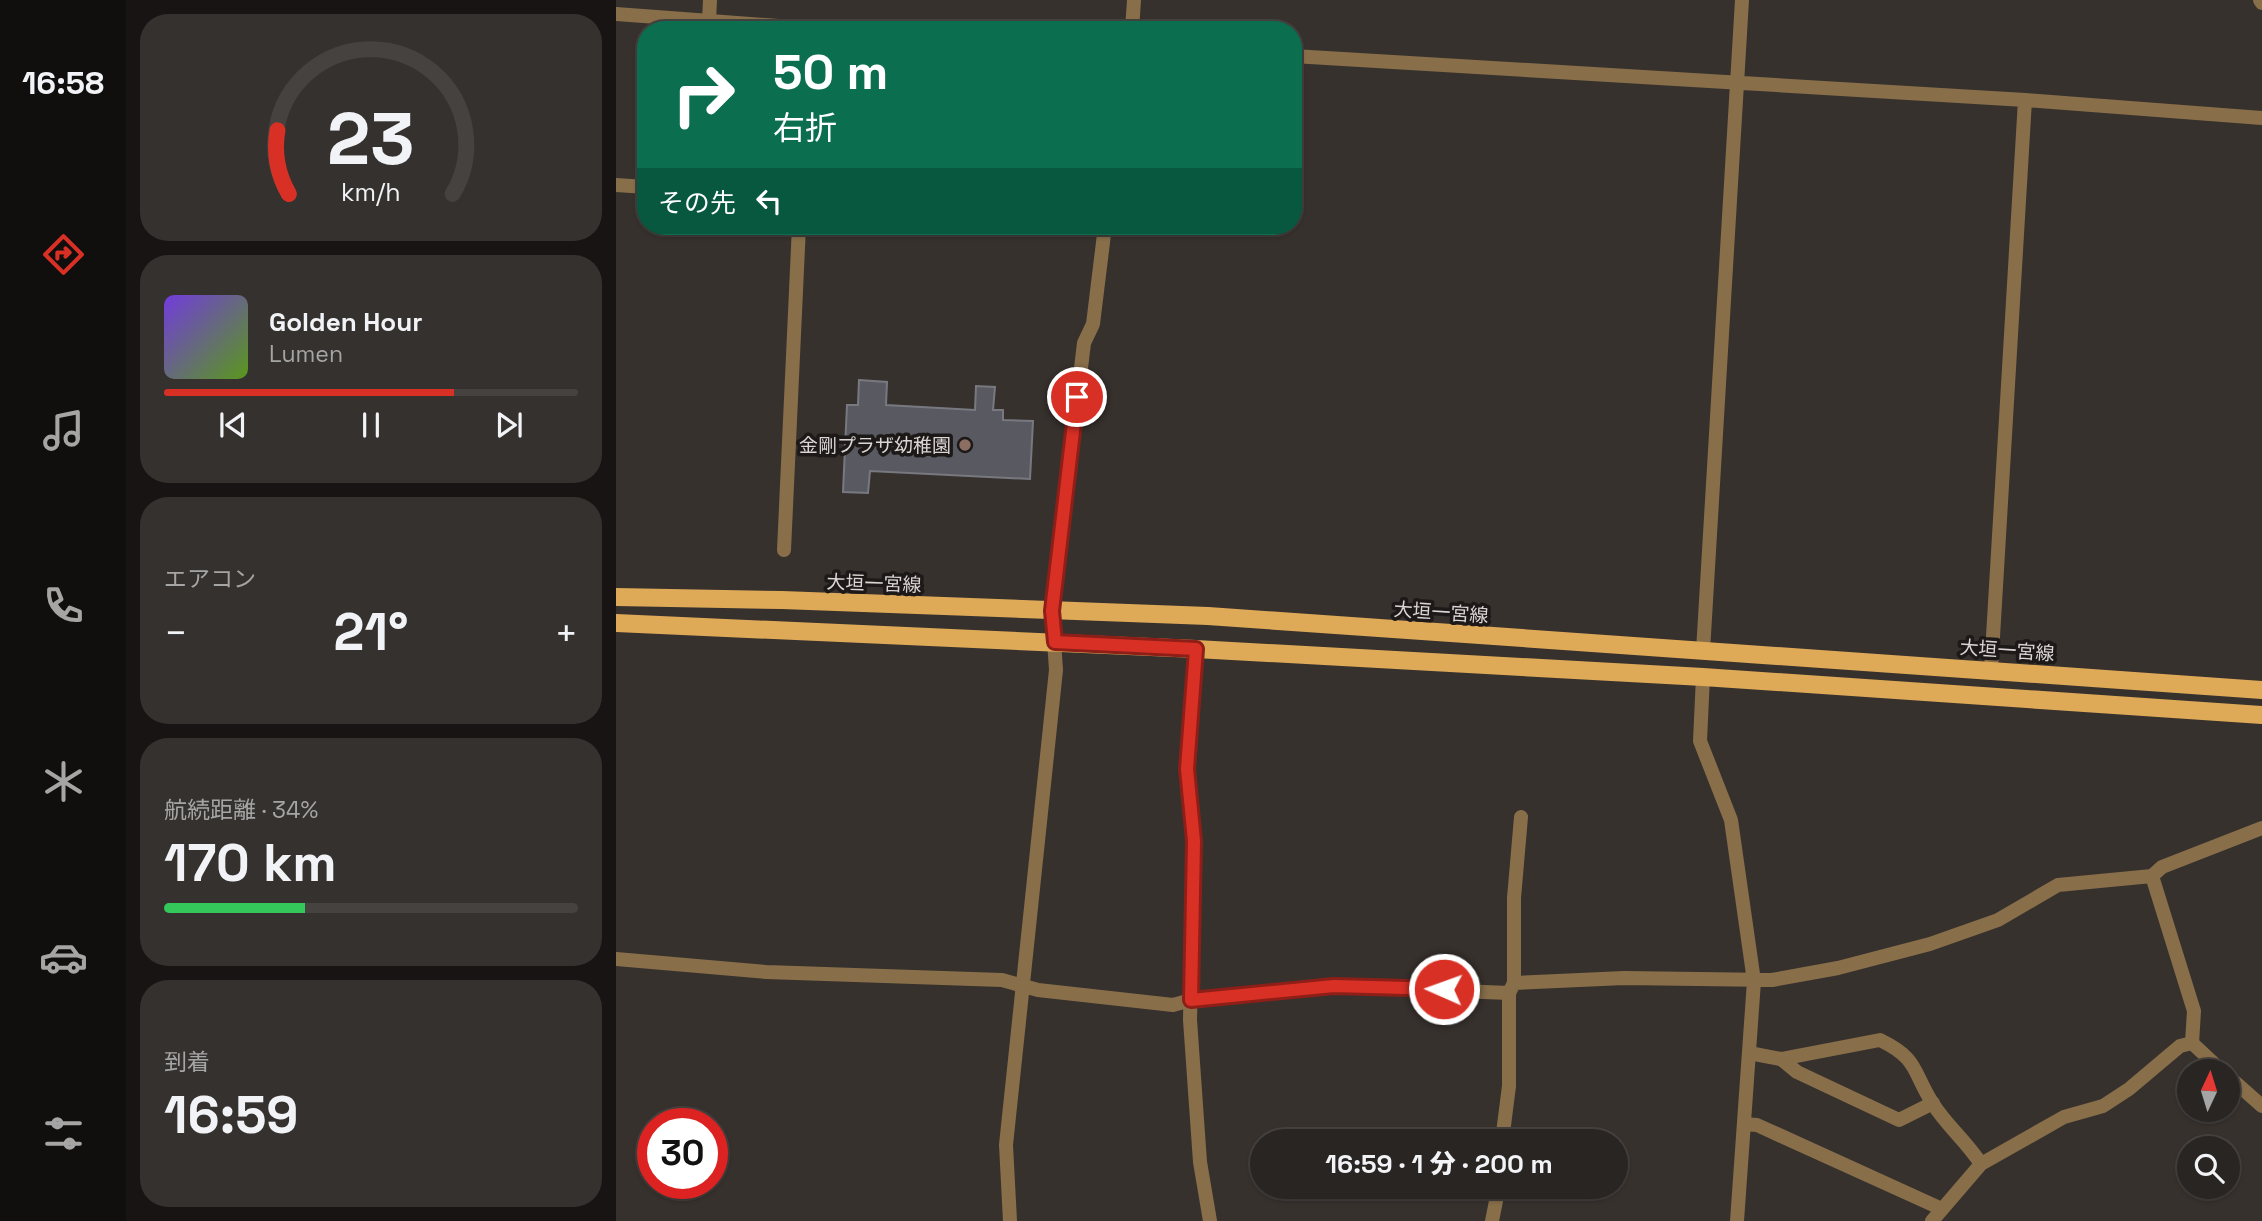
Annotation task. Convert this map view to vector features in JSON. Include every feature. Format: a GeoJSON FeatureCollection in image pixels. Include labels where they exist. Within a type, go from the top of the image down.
{"type":"FeatureCollection","features":[{"type":"Feature","properties":{"kind":"main road","name":"大垣一宮線"},"geometry":{"type":"LineString","coordinates":[[616,597],[782,600],[1208,616],[2262,690]]}},
{"type":"Feature","properties":{"kind":"main road"},"geometry":{"type":"LineString","coordinates":[[616,624],[1055,642],[1703,677],[2262,715]]}},
{"type":"Feature","properties":{"kind":"street"},"geometry":{"type":"LineString","coordinates":[[709,21],[710,0]]}},
{"type":"Feature","properties":{"kind":"street"},"geometry":{"type":"LineString","coordinates":[[1133,21],[1134,0]]}},
{"type":"Feature","properties":{"kind":"street"},"geometry":{"type":"LineString","coordinates":[[1703,651],[1742,0]]}},
{"type":"Feature","properties":{"kind":"street"},"geometry":{"type":"LineString","coordinates":[[616,14],[675,21]]}},
{"type":"Feature","properties":{"kind":"street"},"geometry":{"type":"LineString","coordinates":[[1302,58],[2025,100],[2262,118]]}},
{"type":"Feature","properties":{"kind":"street"},"geometry":{"type":"LineString","coordinates":[[1991,670],[2025,100]]}},
{"type":"Feature","properties":{"kind":"street"},"geometry":{"type":"LineString","coordinates":[[616,185],[637,186]]}},
{"type":"Feature","properties":{"kind":"street"},"geometry":{"type":"LineString","coordinates":[[784,550],[799,235]]}},
{"type":"Feature","properties":{"kind":"street"},"geometry":{"type":"LineString","coordinates":[[1010,1221],[1006,1145],[1056,670],[1052,611],[1084,343],[1093,324],[1104,235]]}},
{"type":"Feature","properties":{"kind":"street"},"geometry":{"type":"LineString","coordinates":[[1196,649],[1187,769],[1194,841],[1191,1000],[1199,1149],[1210,1221]]}},
{"type":"Feature","properties":{"kind":"street"},"geometry":{"type":"LineString","coordinates":[[1703,677],[1700,741],[1731,820],[1754,981],[1737,1221]]}},
{"type":"Feature","properties":{"kind":"street"},"geometry":{"type":"LineString","coordinates":[[1504,1129],[1509,1086],[1514,898],[1521,817]]}},
{"type":"Feature","properties":{"kind":"street"},"geometry":{"type":"LineString","coordinates":[[616,959],[766,972],[1002,980],[1038,989],[1173,1006],[1191,1000],[1334,986],[1511,988],[1623,978],[1754,981],[1838,968],[1930,944],[1998,920],[2058,885],[2152,876],[2162,867],[2262,828]]}},
{"type":"Feature","properties":{"kind":"street"},"geometry":{"type":"LineString","coordinates":[[2152,876],[2194,1011],[2192,1043]]}},
{"type":"Feature","properties":{"kind":"street"},"geometry":{"type":"LineString","coordinates":[[1749,1054],[1781,1059],[1880,1040],[1910,1059],[1933,1104],[1966,1141],[1981,1164]]}},
{"type":"Feature","properties":{"kind":"street"},"geometry":{"type":"LineString","coordinates":[[2192,1043],[2209,1059]]}},
{"type":"Feature","properties":{"kind":"street"},"geometry":{"type":"LineString","coordinates":[[1932,1221],[1981,1164],[2064,1117],[2103,1105],[2129,1089],[2180,1046],[2192,1043]]}},
{"type":"Feature","properties":{"kind":"street"},"geometry":{"type":"LineString","coordinates":[[1781,1059],[1797,1072],[1899,1120],[1933,1104]]}},
{"type":"Feature","properties":{"kind":"street"},"geometry":{"type":"LineString","coordinates":[[2240,1087],[2262,1106]]}},
{"type":"Feature","properties":{"kind":"street"},"geometry":{"type":"LineString","coordinates":[[1744,1124],[1757,1125],[1942,1209]]}},
{"type":"Feature","properties":{"kind":"street"},"geometry":{"type":"LineString","coordinates":[[1492,1221],[1496,1199]]}},
{"type":"Feature","properties":{"kind":"building"},"geometry":{"type":"Polygon","coordinates":[[[859,380],[887,382],[886,405],[975,410],[976,386],[995,387],[993,410],[1003,410],[1003,420],[1033,421],[1030,479],[870,471],[868,493],[843,492],[847,405],[858,405],[859,380]]]}},
{"type":"Feature","properties":{"kind":"place","name":"金剛プラザ幼稚園"},"geometry":{"type":"Point","coordinates":[965,445]}},
{"type":"Feature","properties":{"kind":"route"},"geometry":{"type":"LineString","coordinates":[[1077,397],[1052,611],[1055,642],[1196,649],[1187,769],[1194,841],[1191,1000],[1334,986],[1444,989]]}}]}
